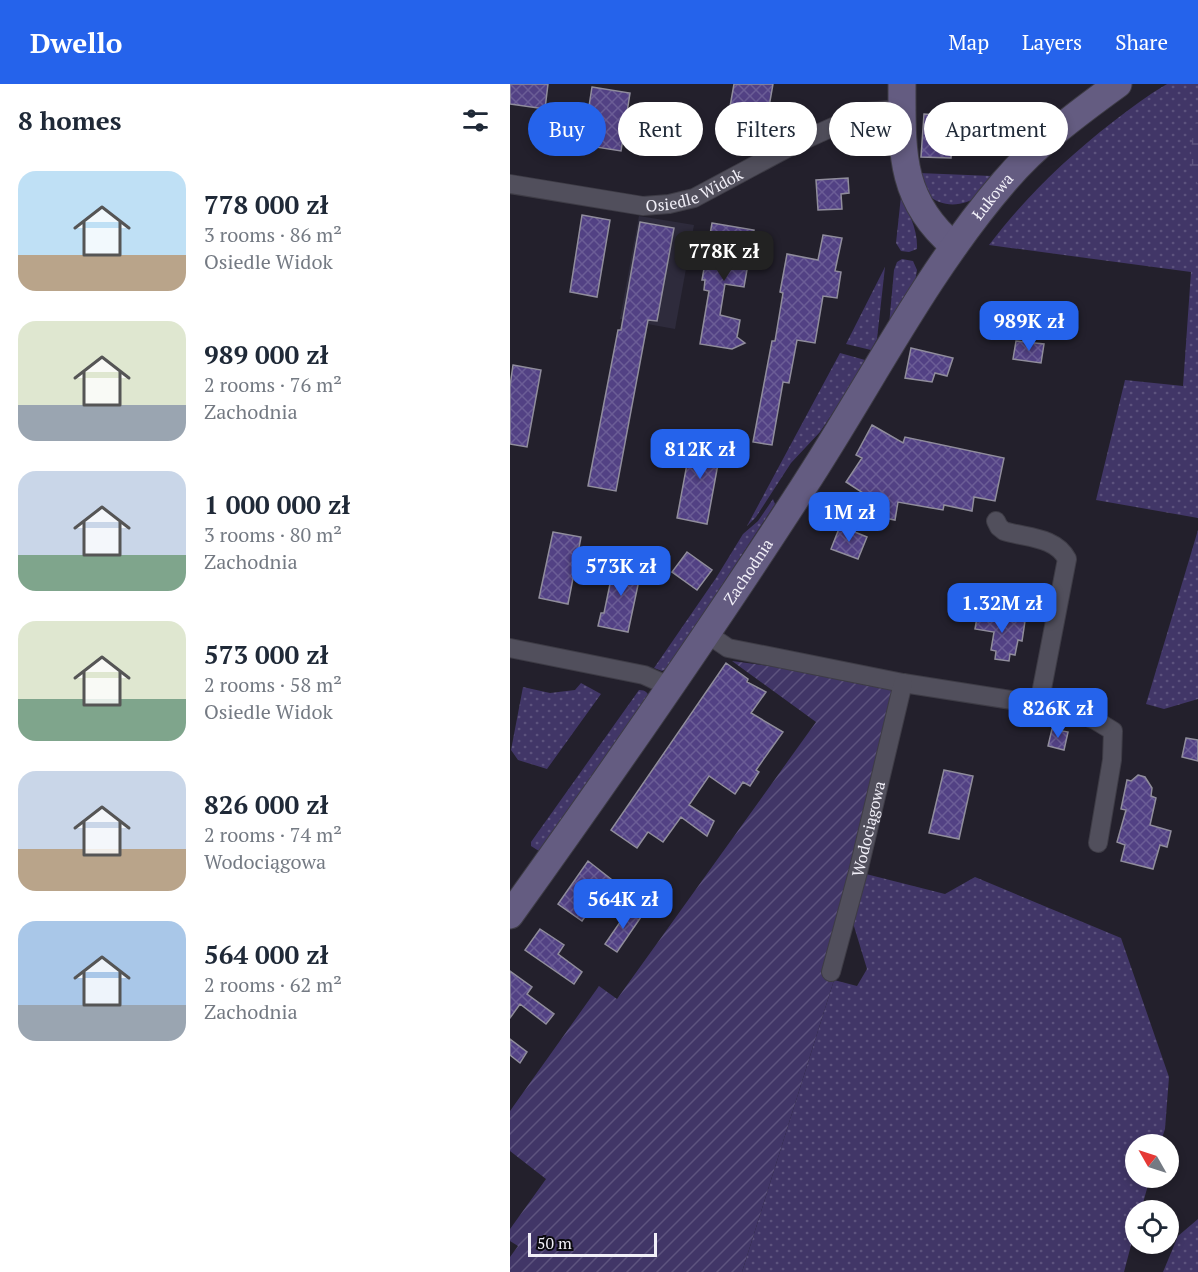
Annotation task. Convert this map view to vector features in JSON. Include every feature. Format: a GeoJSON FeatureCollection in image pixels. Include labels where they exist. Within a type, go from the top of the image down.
{"type":"FeatureCollection","features":[{"type":"Feature","properties":{"kind":"street","name":"Łukowa"},"geometry":{"type":"LineString","coordinates":[[954,246],[1004,181],[1048,138],[1118,84]]}},
{"type":"Feature","properties":{"kind":"street"},"geometry":{"type":"LineString","coordinates":[[902,96],[905,168],[911,186],[937,232],[954,246]]}},
{"type":"Feature","properties":{"kind":"street","name":"Osiedle Widok"},"geometry":{"type":"LineString","coordinates":[[510,184],[643,206],[669,204],[694,198],[793,145],[902,96]]}},
{"type":"Feature","properties":{"kind":"street","name":"Zachodnia"},"geometry":{"type":"LineString","coordinates":[[510,915],[671,687],[806,484],[954,246]]}},
{"type":"Feature","properties":{"kind":"street"},"geometry":{"type":"LineString","coordinates":[[996,521],[1004,531],[1056,545],[1067,558],[1039,704]]}},
{"type":"Feature","properties":{"kind":"street"},"geometry":{"type":"LineString","coordinates":[[706,633],[728,648],[903,683],[1069,709],[1095,720],[1113,731],[1112,760],[1098,843]]}},
{"type":"Feature","properties":{"kind":"street"},"geometry":{"type":"LineString","coordinates":[[510,648],[644,675],[671,687]]}},
{"type":"Feature","properties":{"kind":"street","name":"Wodociągowa"},"geometry":{"type":"LineString","coordinates":[[831,972],[858,872],[903,683]]}},
{"type":"Feature","properties":{"kind":"shaded area"},"geometry":{"type":"Polygon","coordinates":[[[639,216],[694,225],[675,329],[620,319],[639,216]]]}},
{"type":"Feature","properties":{"kind":"green space"},"geometry":{"type":"Polygon","coordinates":[[[1167,84],[1198,84],[1198,518],[1096,500],[1125,380],[1183,386],[1191,272],[989,245],[1032,195],[1079,149],[1146,97],[1167,84]]]}},
{"type":"Feature","properties":{"kind":"green space"},"geometry":{"type":"Polygon","coordinates":[[[1198,116],[1198,184],[1192,168],[1191,150],[1198,116]]]}},
{"type":"Feature","properties":{"kind":"green space"},"geometry":{"type":"Polygon","coordinates":[[[919,173],[992,176],[973,199],[960,204],[946,204],[929,195],[919,173]]]}},
{"type":"Feature","properties":{"kind":"green space"},"geometry":{"type":"Polygon","coordinates":[[[901,196],[916,235],[917,249],[909,252],[901,251],[896,243],[901,196]]]}},
{"type":"Feature","properties":{"kind":"green space"},"geometry":{"type":"Polygon","coordinates":[[[902,259],[913,261],[917,270],[915,282],[889,325],[894,270],[897,262],[902,259]]]}},
{"type":"Feature","properties":{"kind":"green space"},"geometry":{"type":"Polygon","coordinates":[[[885,267],[877,339],[871,350],[846,344],[885,267]]]}},
{"type":"Feature","properties":{"kind":"green space"},"geometry":{"type":"Polygon","coordinates":[[[840,353],[865,360],[820,432],[791,463],[756,517],[747,526],[840,353]]]}},
{"type":"Feature","properties":{"kind":"green space"},"geometry":{"type":"Polygon","coordinates":[[[773,499],[775,504],[668,668],[662,671],[654,668],[716,578],[743,534],[758,521],[773,499]]]}},
{"type":"Feature","properties":{"kind":"green space"},"geometry":{"type":"Polygon","coordinates":[[[1198,530],[1198,699],[1164,709],[1146,704],[1198,530]]]}},
{"type":"Feature","properties":{"kind":"green space"},"geometry":{"type":"Polygon","coordinates":[[[732,661],[881,681],[894,692],[834,980],[742,1272],[510,1272],[510,1257],[518,1246],[510,1241],[510,1229],[546,1179],[510,1151],[510,1111],[599,986],[617,999],[816,722],[732,661]]]}},
{"type":"Feature","properties":{"kind":"green space"},"geometry":{"type":"Polygon","coordinates":[[[581,683],[601,694],[547,769],[518,760],[511,750],[523,687],[550,693],[575,690],[581,683]]]}},
{"type":"Feature","properties":{"kind":"green space"},"geometry":{"type":"Polygon","coordinates":[[[639,690],[646,692],[650,699],[542,853],[531,846],[531,842],[639,690]]]}},
{"type":"Feature","properties":{"kind":"green space"},"geometry":{"type":"Polygon","coordinates":[[[862,873],[945,894],[975,877],[1121,938],[1169,1077],[1163,1134],[1125,1134],[1125,1188],[1147,1188],[1144,1200],[1125,1200],[1125,1254],[1129,1254],[1124,1272],[742,1272],[834,980],[857,986],[867,969],[853,923],[862,873]]]}},
{"type":"Feature","properties":{"kind":"green space"},"geometry":{"type":"Polygon","coordinates":[[[1198,1219],[1198,1272],[1163,1272],[1170,1254],[1179,1254],[1179,1235],[1198,1219]]]}},
{"type":"Feature","properties":{"kind":"building"},"geometry":{"type":"Polygon","coordinates":[[[510,84],[548,84],[546,102],[528,102],[528,107],[510,104],[510,84]]]}},
{"type":"Feature","properties":{"kind":"building"},"geometry":{"type":"Polygon","coordinates":[[[734,84],[773,84],[770,102],[731,102],[734,84]]]}},
{"type":"Feature","properties":{"kind":"building"},"geometry":{"type":"Polygon","coordinates":[[[592,87],[630,93],[629,102],[618,102],[618,151],[606,149],[606,102],[590,102],[592,87]]]}},
{"type":"Feature","properties":{"kind":"building"},"geometry":{"type":"Polygon","coordinates":[[[924,114],[924,156],[951,156],[951,158],[921,157],[924,114]]]}},
{"type":"Feature","properties":{"kind":"building"},"geometry":{"type":"Polygon","coordinates":[[[848,178],[849,193],[841,194],[842,209],[818,210],[816,180],[848,178]]]}},
{"type":"Feature","properties":{"kind":"building"},"geometry":{"type":"Polygon","coordinates":[[[582,215],[610,220],[597,297],[570,292],[582,215]]]}},
{"type":"Feature","properties":{"kind":"building"},"geometry":{"type":"Polygon","coordinates":[[[640,222],[674,228],[657,321],[648,320],[616,491],[588,486],[618,330],[621,330],[640,222]]]}},
{"type":"Feature","properties":{"kind":"building"},"geometry":{"type":"Polygon","coordinates":[[[712,223],[754,230],[744,287],[725,284],[720,315],[740,320],[737,337],[745,343],[732,349],[700,344],[709,291],[704,290],[705,280],[702,280],[712,223]]]}},
{"type":"Feature","properties":{"kind":"building"},"geometry":{"type":"Polygon","coordinates":[[[823,235],[842,238],[835,271],[841,272],[837,298],[823,296],[815,343],[797,340],[789,383],[783,382],[772,445],[753,442],[772,341],[775,341],[787,254],[818,260],[823,235]]]}},
{"type":"Feature","properties":{"kind":"building"},"geometry":{"type":"Polygon","coordinates":[[[1016,341],[1044,344],[1041,363],[1013,359],[1016,341]]]}},
{"type":"Feature","properties":{"kind":"building"},"geometry":{"type":"Polygon","coordinates":[[[911,348],[953,358],[947,376],[935,373],[932,382],[905,378],[911,348]]]}},
{"type":"Feature","properties":{"kind":"building"},"geometry":{"type":"Polygon","coordinates":[[[513,365],[541,370],[527,447],[510,444],[510,386],[513,365]]]}},
{"type":"Feature","properties":{"kind":"building"},"geometry":{"type":"Polygon","coordinates":[[[872,425],[903,443],[905,437],[1004,458],[995,501],[974,497],[972,511],[944,505],[943,510],[898,502],[895,520],[874,516],[877,502],[846,482],[862,458],[856,455],[872,425]]]}},
{"type":"Feature","properties":{"kind":"building"},"geometry":{"type":"Polygon","coordinates":[[[692,437],[722,442],[707,524],[677,518],[692,437]]]}},
{"type":"Feature","properties":{"kind":"building"},"geometry":{"type":"Polygon","coordinates":[[[840,526],[867,537],[858,559],[831,549],[840,526]]]}},
{"type":"Feature","properties":{"kind":"building"},"geometry":{"type":"Polygon","coordinates":[[[553,532],[581,537],[568,604],[539,598],[553,532]]]}},
{"type":"Feature","properties":{"kind":"building"},"geometry":{"type":"Polygon","coordinates":[[[687,552],[712,570],[697,590],[672,572],[687,552]]]}},
{"type":"Feature","properties":{"kind":"building"},"geometry":{"type":"Polygon","coordinates":[[[615,560],[642,566],[628,632],[598,626],[601,613],[604,613],[615,560]]]}},
{"type":"Feature","properties":{"kind":"building"},"geometry":{"type":"Polygon","coordinates":[[[978,612],[1025,621],[1022,641],[1018,640],[1015,655],[1010,654],[1009,661],[995,659],[996,651],[991,650],[994,632],[975,629],[978,612]]]}},
{"type":"Feature","properties":{"kind":"building"},"geometry":{"type":"Polygon","coordinates":[[[726,663],[748,679],[747,682],[766,692],[751,713],[783,732],[756,770],[759,772],[750,786],[743,782],[735,794],[709,776],[689,805],[714,821],[707,836],[681,817],[663,842],[648,832],[637,848],[611,830],[726,663]]]}},
{"type":"Feature","properties":{"kind":"building"},"geometry":{"type":"Polygon","coordinates":[[[1052,729],[1068,732],[1064,750],[1048,746],[1052,729]]]}},
{"type":"Feature","properties":{"kind":"building"},"geometry":{"type":"Polygon","coordinates":[[[1186,738],[1198,740],[1198,761],[1182,757],[1186,738]]]}},
{"type":"Feature","properties":{"kind":"building"},"geometry":{"type":"Polygon","coordinates":[[[944,770],[973,776],[959,839],[929,833],[944,770]]]}},
{"type":"Feature","properties":{"kind":"building"},"geometry":{"type":"Polygon","coordinates":[[[1138,775],[1145,777],[1152,788],[1151,796],[1156,798],[1150,825],[1171,831],[1167,847],[1160,845],[1153,869],[1121,861],[1125,845],[1117,842],[1126,810],[1121,809],[1127,780],[1131,781],[1138,775]]]}},
{"type":"Feature","properties":{"kind":"building"},"geometry":{"type":"Polygon","coordinates":[[[588,861],[611,879],[607,884],[610,887],[589,916],[587,914],[582,921],[558,904],[588,861]]]}},
{"type":"Feature","properties":{"kind":"building"},"geometry":{"type":"Polygon","coordinates":[[[629,909],[641,917],[617,952],[605,944],[629,909]]]}},
{"type":"Feature","properties":{"kind":"building"},"geometry":{"type":"Polygon","coordinates":[[[540,929],[564,945],[558,954],[582,972],[574,984],[525,950],[540,929]]]}},
{"type":"Feature","properties":{"kind":"building"},"geometry":{"type":"Polygon","coordinates":[[[510,971],[532,987],[527,994],[554,1014],[546,1024],[520,1004],[510,1018],[510,971]]]}},
{"type":"Feature","properties":{"kind":"building"},"geometry":{"type":"Polygon","coordinates":[[[510,1039],[527,1052],[520,1063],[510,1055],[510,1039]]]}}]}
